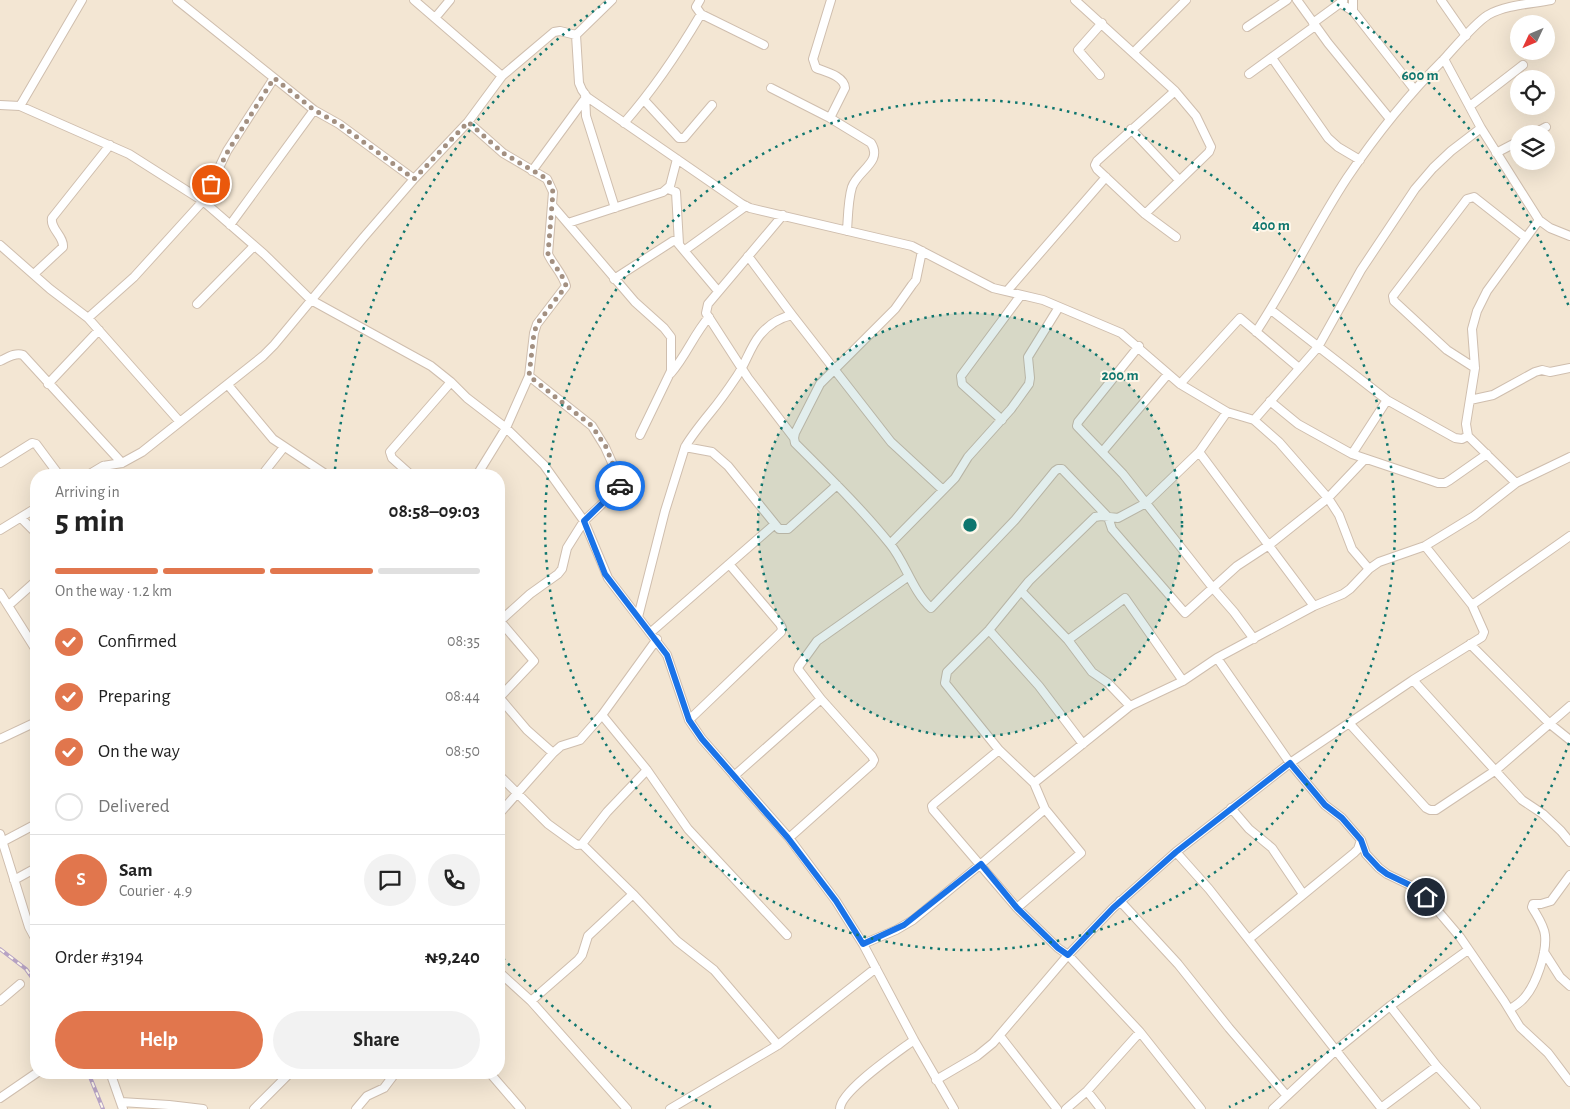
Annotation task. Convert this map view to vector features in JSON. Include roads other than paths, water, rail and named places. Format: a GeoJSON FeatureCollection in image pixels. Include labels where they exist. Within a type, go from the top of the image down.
{"type":"FeatureCollection","features":[{"type":"Feature","properties":{"kind":"street"},"geometry":{"type":"LineString","coordinates":[[20,106],[82,0]]}},
{"type":"Feature","properties":{"kind":"street"},"geometry":{"type":"LineString","coordinates":[[177,0],[314,110],[339,124],[414,179]]}},
{"type":"Feature","properties":{"kind":"street"},"geometry":{"type":"LineString","coordinates":[[414,0],[502,76]]}},
{"type":"Feature","properties":{"kind":"street"},"geometry":{"type":"LineString","coordinates":[[435,18],[450,0]]}},
{"type":"Feature","properties":{"kind":"street"},"geometry":{"type":"LineString","coordinates":[[612,0],[576,35],[579,83],[585,97],[586,116],[615,208]]}},
{"type":"Feature","properties":{"kind":"street"},"geometry":{"type":"LineString","coordinates":[[700,0],[696,7],[701,14],[764,45]]}},
{"type":"Feature","properties":{"kind":"street"},"geometry":{"type":"LineString","coordinates":[[1075,0],[1175,91],[1196,116],[1211,147],[1209,152],[1145,214]]}},
{"type":"Feature","properties":{"kind":"street"},"geometry":{"type":"LineString","coordinates":[[1133,52],[1186,0]]}},
{"type":"Feature","properties":{"kind":"street"},"geometry":{"type":"LineString","coordinates":[[1247,27],[1287,0]]}},
{"type":"Feature","properties":{"kind":"street"},"geometry":{"type":"LineString","coordinates":[[1297,0],[1390,119]]}},
{"type":"Feature","properties":{"kind":"street"},"geometry":{"type":"LineString","coordinates":[[1353,0],[1353,11]]}},
{"type":"Feature","properties":{"kind":"street"},"geometry":{"type":"LineString","coordinates":[[1441,0],[1466,36]]}},
{"type":"Feature","properties":{"kind":"street"},"geometry":{"type":"LineString","coordinates":[[1256,332],[1360,160],[1414,89],[1487,16],[1496,12],[1550,0]]}},
{"type":"Feature","properties":{"kind":"street"},"geometry":{"type":"LineString","coordinates":[[829,1],[812,60],[816,68],[840,78],[845,85],[830,118]]}},
{"type":"Feature","properties":{"kind":"street"},"geometry":{"type":"LineString","coordinates":[[1249,74],[1272,58],[1342,1],[1353,11],[1414,89]]}},
{"type":"Feature","properties":{"kind":"street"},"geometry":{"type":"LineString","coordinates":[[624,124],[676,56],[701,14]]}},
{"type":"Feature","properties":{"kind":"street"},"geometry":{"type":"LineString","coordinates":[[1100,75],[1078,50],[1102,23]]}},
{"type":"Feature","properties":{"kind":"street"},"geometry":{"type":"LineString","coordinates":[[98,469],[103,466],[122,463],[142,452],[274,345],[414,179],[468,122],[502,76],[554,32],[560,31],[576,35]]}},
{"type":"Feature","properties":{"kind":"street"},"geometry":{"type":"LineString","coordinates":[[1272,58],[1328,138],[1338,148],[1360,160]]}},
{"type":"Feature","properties":{"kind":"street"},"geometry":{"type":"LineString","coordinates":[[1444,58],[1481,128],[1539,220],[1550,228],[1570,236]]}},
{"type":"Feature","properties":{"kind":"street"},"geometry":{"type":"LineString","coordinates":[[1470,106],[1523,66]]}},
{"type":"Feature","properties":{"kind":"street"},"geometry":{"type":"LineString","coordinates":[[88,318],[134,277],[203,201],[228,151],[274,78]]}},
{"type":"Feature","properties":{"kind":"street"},"geometry":{"type":"LineString","coordinates":[[771,88],[830,118],[870,143],[875,154],[874,159],[852,188],[847,231]]}},
{"type":"Feature","properties":{"kind":"street"},"geometry":{"type":"LineString","coordinates":[[1175,91],[1131,129],[1095,165],[1145,214],[1176,237]]}},
{"type":"Feature","properties":{"kind":"street"},"geometry":{"type":"LineString","coordinates":[[585,97],[746,206],[912,246],[982,283],[1043,300],[1121,333],[1139,346],[1180,384],[1227,412],[1254,420],[1279,442],[1328,498],[1342,520],[1352,548],[1369,569]]}},
{"type":"Feature","properties":{"kind":"street"},"geometry":{"type":"LineString","coordinates":[[532,171],[585,97]]}},
{"type":"Feature","properties":{"kind":"street"},"geometry":{"type":"LineString","coordinates":[[644,100],[679,138],[684,138],[712,105]]}},
{"type":"Feature","properties":{"kind":"street"},"geometry":{"type":"LineString","coordinates":[[0,105],[20,106],[110,145],[139,159],[203,201],[311,300],[431,366],[467,398],[506,428],[544,465],[584,521],[605,574],[667,655],[689,720],[702,739],[788,838],[836,901],[863,944],[936,1080],[954,1109]]}},
{"type":"Feature","properties":{"kind":"street"},"geometry":{"type":"LineString","coordinates":[[230,225],[314,110]]}},
{"type":"Feature","properties":{"kind":"street"},"geometry":{"type":"LineString","coordinates":[[468,122],[503,153],[547,179],[551,185],[553,192],[548,254],[551,262],[565,280],[566,286],[537,324],[534,333],[529,376],[506,428],[481,469]]}},
{"type":"Feature","properties":{"kind":"street"},"geometry":{"type":"LineString","coordinates":[[1254,420],[1318,347],[1361,270],[1415,189],[1432,168],[1481,128]]}},
{"type":"Feature","properties":{"kind":"street"},"geometry":{"type":"LineString","coordinates":[[1131,129],[1179,180]]}},
{"type":"Feature","properties":{"kind":"street"},"geometry":{"type":"LineString","coordinates":[[34,274],[64,244],[51,225],[52,218],[110,145]]}},
{"type":"Feature","properties":{"kind":"street"},"geometry":{"type":"LineString","coordinates":[[1496,153],[1510,146]]}},
{"type":"Feature","properties":{"kind":"street"},"geometry":{"type":"LineString","coordinates":[[668,190],[677,159]]}},
{"type":"Feature","properties":{"kind":"street"},"geometry":{"type":"LineString","coordinates":[[1006,291],[1106,177]]}},
{"type":"Feature","properties":{"kind":"street"},"geometry":{"type":"LineString","coordinates":[[568,223],[668,190],[676,192],[679,244]]}},
{"type":"Feature","properties":{"kind":"street"},"geometry":{"type":"LineString","coordinates":[[1475,368],[1447,350],[1394,301],[1393,296],[1470,197],[1474,197],[1525,237]]}},
{"type":"Feature","properties":{"kind":"street"},"geometry":{"type":"LineString","coordinates":[[552,205],[635,302],[668,332],[671,337],[671,373]]}},
{"type":"Feature","properties":{"kind":"street"},"geometry":{"type":"LineString","coordinates":[[684,250],[746,206]]}},
{"type":"Feature","properties":{"kind":"street"},"geometry":{"type":"LineString","coordinates":[[783,216],[718,291],[708,304],[706,313],[742,369],[794,438],[795,443],[837,485],[890,544],[902,561],[908,576],[929,607],[933,607],[1015,520],[1058,469],[1062,469],[1108,517],[1112,529],[1183,612],[1187,612],[1237,566],[1269,546],[1328,498],[1365,458]]}},
{"type":"Feature","properties":{"kind":"street"},"geometry":{"type":"LineString","coordinates":[[1516,483],[1468,436],[1466,424],[1475,368],[1472,330],[1477,311],[1487,291],[1539,220]]}},
{"type":"Feature","properties":{"kind":"street"},"geometry":{"type":"LineString","coordinates":[[614,279],[673,242],[679,244],[718,291]]}},
{"type":"Feature","properties":{"kind":"street"},"geometry":{"type":"LineString","coordinates":[[197,304],[254,246]]}},
{"type":"Feature","properties":{"kind":"street"},"geometry":{"type":"LineString","coordinates":[[1,247],[50,289],[88,318],[180,422]]}},
{"type":"Feature","properties":{"kind":"street"},"geometry":{"type":"LineString","coordinates":[[794,438],[795,432],[820,384],[895,309],[916,280],[922,252]]}},
{"type":"Feature","properties":{"kind":"street"},"geometry":{"type":"LineString","coordinates":[[748,256],[891,442],[943,490]]}},
{"type":"Feature","properties":{"kind":"street"},"geometry":{"type":"LineString","coordinates":[[1002,420],[962,384],[961,376],[1022,295]]}},
{"type":"Feature","properties":{"kind":"street"},"geometry":{"type":"LineString","coordinates":[[890,544],[955,478],[968,457],[1002,420],[1029,384],[1028,357],[1059,307]]}},
{"type":"Feature","properties":{"kind":"street"},"geometry":{"type":"LineString","coordinates":[[1271,310],[1387,400],[1455,438],[1462,439],[1468,436]]}},
{"type":"Feature","properties":{"kind":"street"},"geometry":{"type":"LineString","coordinates":[[638,618],[665,511],[685,447],[742,369],[759,336],[780,318],[792,314]]}},
{"type":"Feature","properties":{"kind":"street"},"geometry":{"type":"LineString","coordinates":[[640,435],[671,373],[679,364],[698,330],[710,317]]}},
{"type":"Feature","properties":{"kind":"street"},"geometry":{"type":"LineString","coordinates":[[1180,384],[1238,319],[1242,319],[1299,368]]}},
{"type":"Feature","properties":{"kind":"street"},"geometry":{"type":"LineString","coordinates":[[48,384],[100,330]]}},
{"type":"Feature","properties":{"kind":"street"},"geometry":{"type":"LineString","coordinates":[[1139,346],[1078,422],[1077,426],[1102,451],[1146,503],[1213,588],[1230,606],[1254,639]]}},
{"type":"Feature","properties":{"kind":"street"},"geometry":{"type":"LineString","coordinates":[[0,361],[15,354],[23,355],[122,463]]}},
{"type":"Feature","properties":{"kind":"street"},"geometry":{"type":"LineString","coordinates":[[1470,400],[1493,395],[1535,372],[1542,370],[1550,372],[1570,368]]}},
{"type":"Feature","properties":{"kind":"street"},"geometry":{"type":"LineString","coordinates":[[1102,451],[1168,374]]}},
{"type":"Feature","properties":{"kind":"street"},"geometry":{"type":"LineString","coordinates":[[505,616],[530,594],[558,574],[562,569],[568,548],[584,521],[620,487],[622,477],[614,467],[606,447],[592,426],[529,376]]}},
{"type":"Feature","properties":{"kind":"street"},"geometry":{"type":"LineString","coordinates":[[404,469],[392,458],[390,452],[451,382]]}},
{"type":"Feature","properties":{"kind":"street"},"geometry":{"type":"LineString","coordinates":[[228,384],[273,439],[318,469]]}},
{"type":"Feature","properties":{"kind":"street"},"geometry":{"type":"LineString","coordinates":[[1352,454],[1387,400]]}},
{"type":"Feature","properties":{"kind":"street"},"geometry":{"type":"LineString","coordinates":[[1270,402],[1298,424],[1352,454],[1438,483],[1445,483],[1487,454]]}},
{"type":"Feature","properties":{"kind":"street"},"geometry":{"type":"LineString","coordinates":[[1112,529],[1118,518],[1146,503],[1199,452],[1227,412]]}},
{"type":"Feature","properties":{"kind":"street"},"geometry":{"type":"LineString","coordinates":[[0,463],[32,444],[36,444],[55,469]]}},
{"type":"Feature","properties":{"kind":"street"},"geometry":{"type":"LineString","coordinates":[[267,469],[284,447]]}},
{"type":"Feature","properties":{"kind":"street"},"geometry":{"type":"LineString","coordinates":[[685,447],[712,452],[728,466],[779,529],[788,529],[837,485]]}},
{"type":"Feature","properties":{"kind":"street"},"geometry":{"type":"LineString","coordinates":[[1199,452],[1314,606]]}},
{"type":"Feature","properties":{"kind":"street"},"geometry":{"type":"LineString","coordinates":[[1034,783],[1130,706],[1183,681],[1216,658],[1350,589],[1369,569],[1389,558],[1425,546],[1474,516],[1516,483],[1570,457]]}},
{"type":"Feature","properties":{"kind":"street"},"geometry":{"type":"LineString","coordinates":[[0,530],[30,512]]}},
{"type":"Feature","properties":{"kind":"street"},"geometry":{"type":"LineString","coordinates":[[1017,908],[1081,853],[1045,809],[1034,783],[999,750],[944,682],[947,672],[989,630],[1021,591],[1095,517],[1118,518]]}},
{"type":"Feature","properties":{"kind":"street"},"geometry":{"type":"LineString","coordinates":[[21,518],[30,528]]}},
{"type":"Feature","properties":{"kind":"street"},"geometry":{"type":"LineString","coordinates":[[650,633],[775,524]]}},
{"type":"Feature","properties":{"kind":"street"},"geometry":{"type":"LineString","coordinates":[[1472,605],[1570,536]]}},
{"type":"Feature","properties":{"kind":"street"},"geometry":{"type":"LineString","coordinates":[[936,1080],[977,1056],[1000,1036],[1068,955],[1120,901],[1176,852],[1290,763],[1413,680],[1482,637],[1484,632],[1472,605],[1425,546]]}},
{"type":"Feature","properties":{"kind":"street"},"geometry":{"type":"LineString","coordinates":[[689,720],[781,632],[780,624],[729,564]]}},
{"type":"Feature","properties":{"kind":"street"},"geometry":{"type":"LineString","coordinates":[[788,838],[872,764],[874,760],[822,699],[798,669],[798,666],[818,641],[908,576]]}},
{"type":"Feature","properties":{"kind":"street"},"geometry":{"type":"LineString","coordinates":[[9,605],[30,586]]}},
{"type":"Feature","properties":{"kind":"street"},"geometry":{"type":"LineString","coordinates":[[1021,591],[1068,640],[1092,672],[1108,682],[1130,706]]}},
{"type":"Feature","properties":{"kind":"street"},"geometry":{"type":"LineString","coordinates":[[0,593],[30,638]]}},
{"type":"Feature","properties":{"kind":"street"},"geometry":{"type":"LineString","coordinates":[[1068,640],[1125,598],[1183,681]]}},
{"type":"Feature","properties":{"kind":"street"},"geometry":{"type":"LineString","coordinates":[[505,627],[534,661],[505,691]]}},
{"type":"Feature","properties":{"kind":"street"},"geometry":{"type":"LineString","coordinates":[[989,630],[1039,686],[1083,744]]}},
{"type":"Feature","properties":{"kind":"street"},"geometry":{"type":"LineString","coordinates":[[505,807],[560,746],[580,740],[602,715],[656,639]]}},
{"type":"Feature","properties":{"kind":"street"},"geometry":{"type":"LineString","coordinates":[[1470,644],[1550,724],[1570,740]]}},
{"type":"Feature","properties":{"kind":"street"},"geometry":{"type":"LineString","coordinates":[[1216,658],[1290,763],[1325,805],[1342,818],[1361,840],[1366,854],[1387,874],[1416,888],[1426,897],[1460,937],[1520,1026],[1548,1052],[1569,1078]]}},
{"type":"Feature","properties":{"kind":"street"},"geometry":{"type":"LineString","coordinates":[[1413,680],[1526,804],[1543,814],[1570,842]]}},
{"type":"Feature","properties":{"kind":"street"},"geometry":{"type":"LineString","coordinates":[[734,776],[822,699]]}},
{"type":"Feature","properties":{"kind":"street"},"geometry":{"type":"LineString","coordinates":[[505,704],[527,730],[553,753]]}},
{"type":"Feature","properties":{"kind":"street"},"geometry":{"type":"LineString","coordinates":[[1350,723],[1426,808],[1436,810],[1496,770],[1570,706]]}},
{"type":"Feature","properties":{"kind":"street"},"geometry":{"type":"LineString","coordinates":[[602,715],[647,770],[694,837],[787,935]]}},
{"type":"Feature","properties":{"kind":"street"},"geometry":{"type":"LineString","coordinates":[[0,739],[30,725]]}},
{"type":"Feature","properties":{"kind":"street"},"geometry":{"type":"LineString","coordinates":[[999,750],[932,806],[933,810],[1017,908],[1058,948],[1068,955],[1140,1032],[1201,1109]]}},
{"type":"Feature","properties":{"kind":"street"},"geometry":{"type":"LineString","coordinates":[[505,781],[548,824],[575,845],[582,844],[607,812],[647,770]]}},
{"type":"Feature","properties":{"kind":"street"},"geometry":{"type":"LineString","coordinates":[[1231,808],[1249,829],[1272,848],[1303,894]]}},
{"type":"Feature","properties":{"kind":"street"},"geometry":{"type":"LineString","coordinates":[[863,944],[904,925],[981,864],[1045,809]]}},
{"type":"Feature","properties":{"kind":"street"},"geometry":{"type":"LineString","coordinates":[[30,826],[1,838],[30,929]]}},
{"type":"Feature","properties":{"kind":"street"},"geometry":{"type":"LineString","coordinates":[[1249,939],[1354,853],[1358,849],[1361,840]]}},
{"type":"Feature","properties":{"kind":"street"},"geometry":{"type":"LineString","coordinates":[[582,844],[677,941],[714,970],[778,1044]]}},
{"type":"Feature","properties":{"kind":"street"},"geometry":{"type":"LineString","coordinates":[[1176,852],[1209,888],[1381,1108],[1437,1066]]}},
{"type":"Feature","properties":{"kind":"street"},"geometry":{"type":"LineString","coordinates":[[14,880],[30,871]]}},
{"type":"Feature","properties":{"kind":"street"},"geometry":{"type":"LineString","coordinates":[[1510,1010],[1526,996],[1537,974],[1544,952],[1545,935],[1542,923],[1532,907],[1533,904],[1541,904],[1551,900],[1570,875]]}},
{"type":"Feature","properties":{"kind":"street"},"geometry":{"type":"LineString","coordinates":[[531,1002],[578,960],[582,955],[588,936],[633,894]]}},
{"type":"Feature","properties":{"kind":"street"},"geometry":{"type":"LineString","coordinates":[[1120,901],[1178,964],[1287,1096]]}},
{"type":"Feature","properties":{"kind":"street"},"geometry":{"type":"LineString","coordinates":[[1273,1109],[1336,1050],[1390,1006],[1468,950]]}},
{"type":"Feature","properties":{"kind":"street"},"geometry":{"type":"LineString","coordinates":[[1544,952],[1560,977],[1570,986]]}},
{"type":"Feature","properties":{"kind":"street"},"geometry":{"type":"LineString","coordinates":[[670,1109],[685,1106],[778,1044],[876,968]]}},
{"type":"Feature","properties":{"kind":"street"},"geometry":{"type":"LineString","coordinates":[[505,978],[531,1002],[627,1109]]}},
{"type":"Feature","properties":{"kind":"street"},"geometry":{"type":"LineString","coordinates":[[0,1001],[20,984]]}},
{"type":"Feature","properties":{"kind":"street"},"geometry":{"type":"LineString","coordinates":[[1390,1006],[1437,1066],[1476,1109]]}},
{"type":"Feature","properties":{"kind":"street"},"geometry":{"type":"LineString","coordinates":[[1066,1109],[1087,1091],[1140,1032]]}},
{"type":"Feature","properties":{"kind":"street"},"geometry":{"type":"LineString","coordinates":[[1000,1036],[1057,1109]]}},
{"type":"Feature","properties":{"kind":"street"},"geometry":{"type":"LineString","coordinates":[[840,1109],[842,1099],[864,1078],[914,1040]]}},
{"type":"Feature","properties":{"kind":"street"},"geometry":{"type":"LineString","coordinates":[[0,1098],[30,1077]]}},
{"type":"Feature","properties":{"kind":"street"},"geometry":{"type":"LineString","coordinates":[[112,1079],[122,1106],[169,1105],[203,1109]]}},
{"type":"Feature","properties":{"kind":"street"},"geometry":{"type":"LineString","coordinates":[[254,1109],[284,1079]]}},
{"type":"Feature","properties":{"kind":"street"},"geometry":{"type":"LineString","coordinates":[[356,1109],[367,1096],[384,1088],[391,1079]]}},
{"type":"Feature","properties":{"kind":"street"},"geometry":{"type":"LineString","coordinates":[[495,1079],[520,1109]]}},
{"type":"Feature","properties":{"kind":"street"},"geometry":{"type":"LineString","coordinates":[[1087,1091],[1101,1109]]}},
{"type":"Feature","properties":{"kind":"railway"},"geometry":{"type":"LineString","coordinates":[[0,949],[26,969],[30,975]]}},
{"type":"Feature","properties":{"kind":"railway"},"geometry":{"type":"LineString","coordinates":[[91,1079],[103,1109]]}}]}
